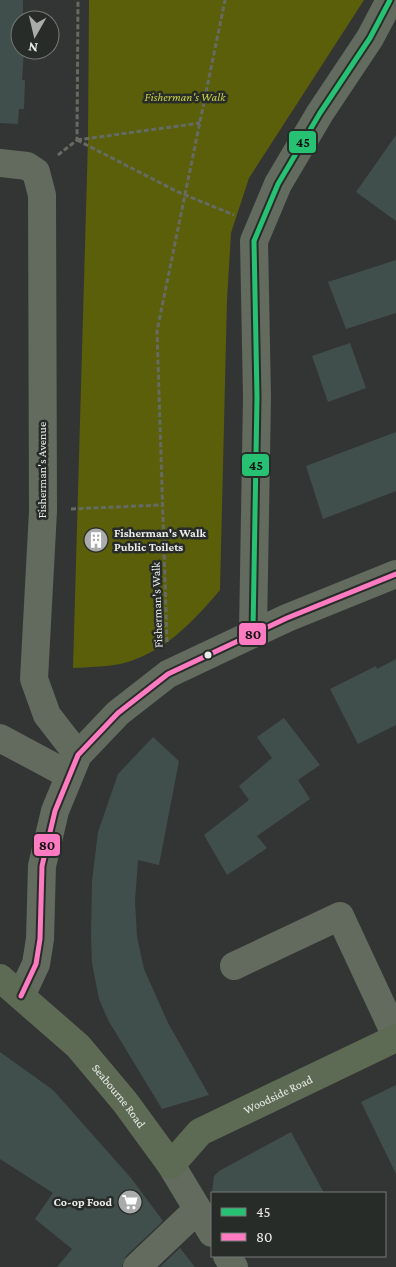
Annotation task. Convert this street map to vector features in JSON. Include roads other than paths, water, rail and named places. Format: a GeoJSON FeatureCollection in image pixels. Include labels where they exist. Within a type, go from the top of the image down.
{"type":"FeatureCollection","features":[{"type":"Feature","properties":{"kind":"main road","name":"Seabourne Road"},"geometry":{"type":"LineString","coordinates":[[0,978],[78,1046],[125,1102],[171,1164]]}},
{"type":"Feature","properties":{"kind":"main road","name":"Woodside Road"},"geometry":{"type":"LineString","coordinates":[[171,1164],[200,1132],[396,1037]]}},
{"type":"Feature","properties":{"kind":"street"},"geometry":{"type":"LineString","coordinates":[[253,632],[257,397],[254,241],[278,184],[320,112],[370,38],[390,0]]}},
{"type":"Feature","properties":{"kind":"street","name":"Fisherman's Avenue"},"geometry":{"type":"LineString","coordinates":[[0,163],[27,166],[36,172],[42,196],[42,511],[34,679],[47,715],[73,765]]}},
{"type":"Feature","properties":{"kind":"street"},"geometry":{"type":"LineString","coordinates":[[21,996],[36,964],[40,939],[42,866],[55,811],[73,765],[118,713],[168,674],[253,632],[396,574]]}},
{"type":"Feature","properties":{"kind":"street"},"geometry":{"type":"LineString","coordinates":[[0,738],[73,765]]}},
{"type":"Feature","properties":{"kind":"street"},"geometry":{"type":"LineString","coordinates":[[234,966],[340,916],[396,1037]]}},
{"type":"Feature","properties":{"kind":"street","name":"Seabourne Road"},"geometry":{"type":"LineString","coordinates":[[171,1164],[211,1231]]}},
{"type":"Feature","properties":{"kind":"street"},"geometry":{"type":"LineString","coordinates":[[138,1267],[198,1210]]}},
{"type":"Feature","properties":{"kind":"place","name":"Fisherman's Walk Public Toilets"},"geometry":{"type":"Point","coordinates":[96,540]}},
{"type":"Feature","properties":{"kind":"place","name":"Co-op Food"},"geometry":{"type":"Point","coordinates":[130,1202]}},
{"type":"Feature","properties":{"kind":"park label","name":"Fisherman's Walk"},"geometry":{"type":"Point","coordinates":[185,97]}}]}
